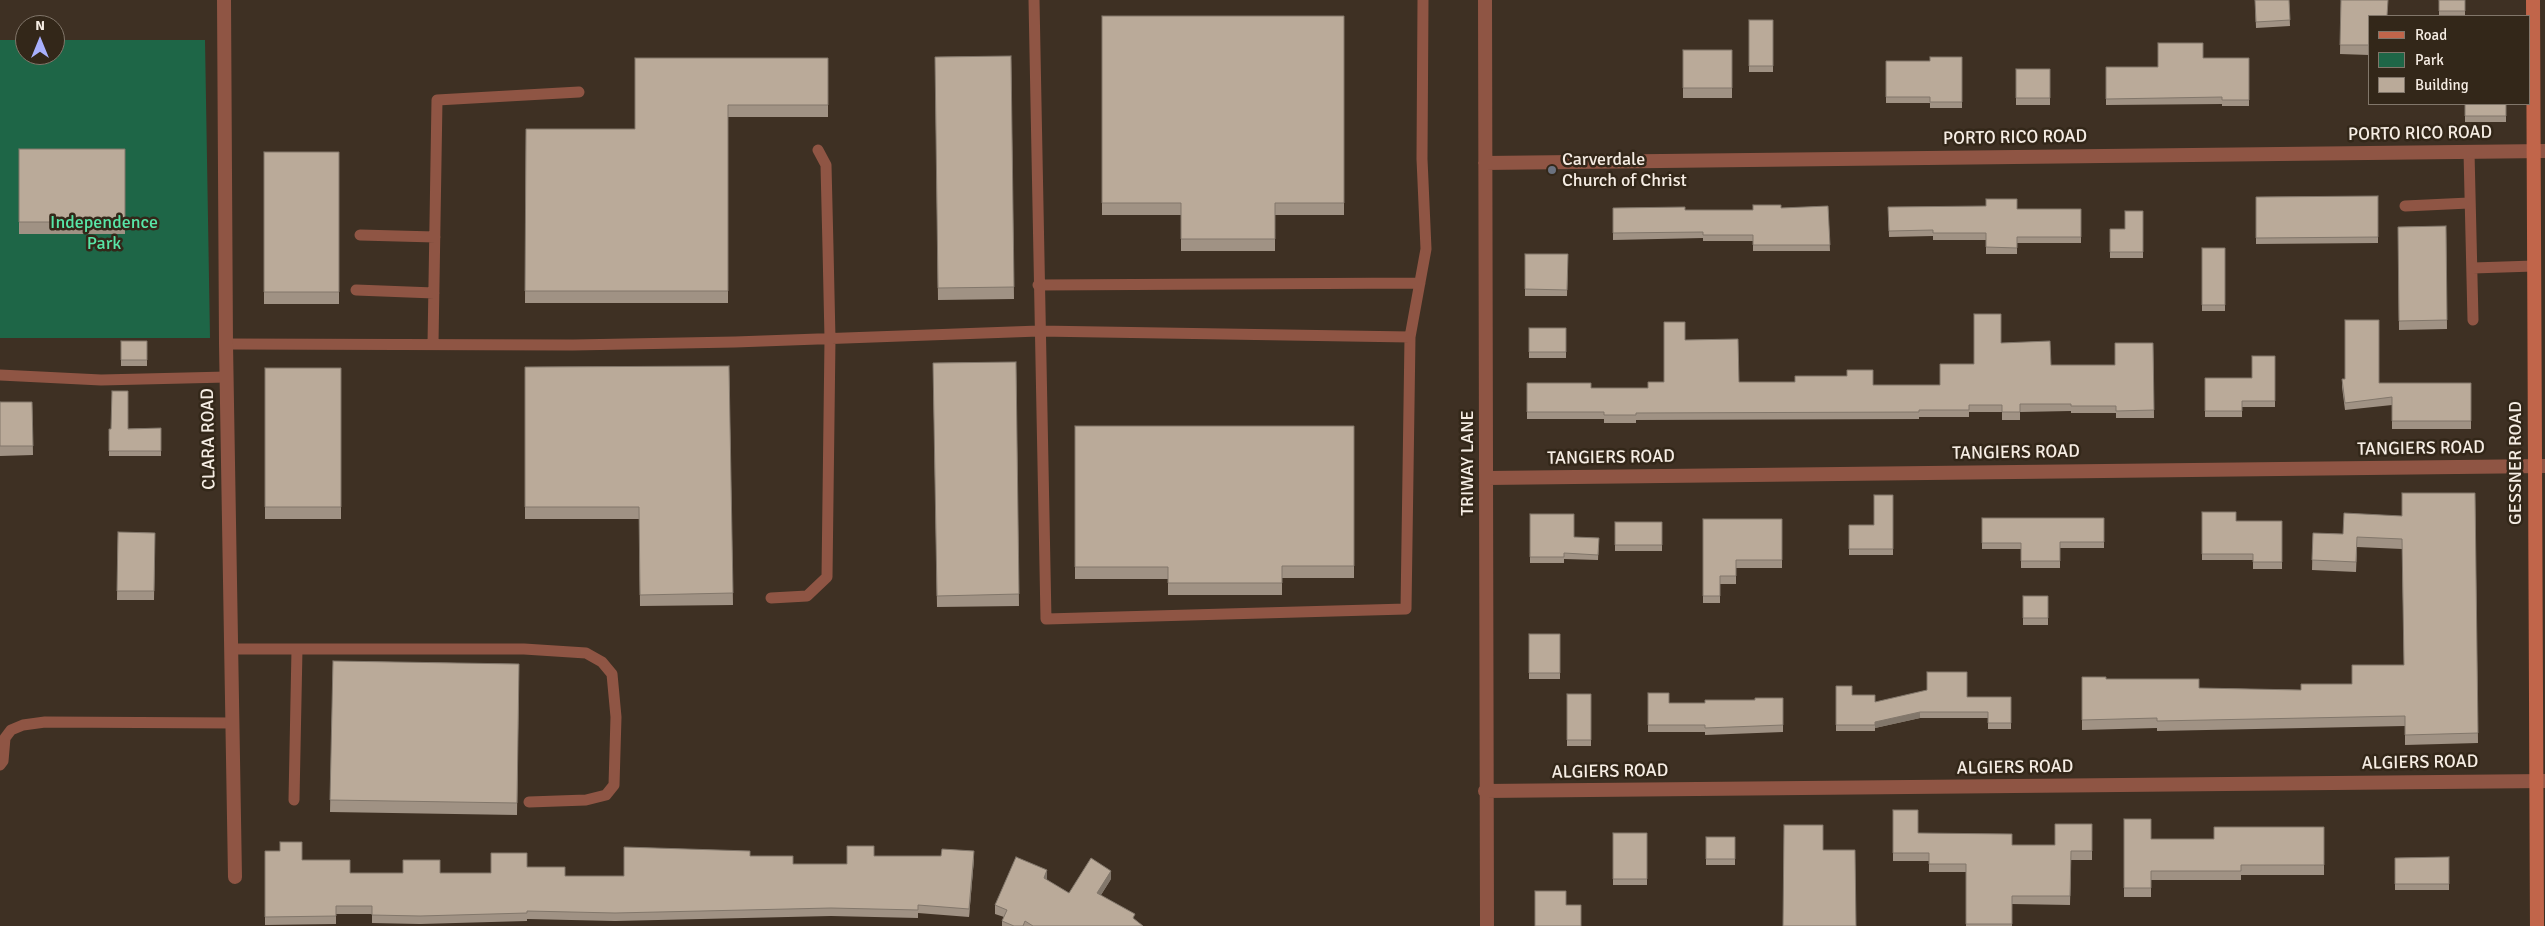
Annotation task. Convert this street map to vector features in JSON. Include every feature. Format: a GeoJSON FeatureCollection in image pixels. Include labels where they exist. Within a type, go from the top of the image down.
{"type":"FeatureCollection","features":[{"type":"Feature","properties":{"kind":"main road","name":"GESSNER ROAD"},"geometry":{"type":"LineString","coordinates":[[2533,0],[2539,151],[2534,266],[2540,466],[2540,781],[2537,926]]}},
{"type":"Feature","properties":{"kind":"street","name":"CLARA ROAD"},"geometry":{"type":"LineString","coordinates":[[224,0],[226,344],[235,877]]}},
{"type":"Feature","properties":{"kind":"street","name":"TRIWAY LANE"},"geometry":{"type":"LineString","coordinates":[[1485,0],[1487,478],[1485,791],[1487,926]]}},
{"type":"Feature","properties":{"kind":"street","name":"PORTO RICO ROAD"},"geometry":{"type":"LineString","coordinates":[[1486,163],[2539,151]]}},
{"type":"Feature","properties":{"kind":"street","name":"TANGIERS ROAD"},"geometry":{"type":"LineString","coordinates":[[1487,478],[2540,466]]}},
{"type":"Feature","properties":{"kind":"street","name":"ALGIERS ROAD"},"geometry":{"type":"LineString","coordinates":[[1485,791],[2540,781]]}},
{"type":"Feature","properties":{"kind":"lane"},"geometry":{"type":"LineString","coordinates":[[1034,0],[1038,285],[1046,619],[1406,609],[1410,337],[1426,249],[1422,159],[1423,0]]}},
{"type":"Feature","properties":{"kind":"lane"},"geometry":{"type":"LineString","coordinates":[[433,344],[437,100],[579,92]]}},
{"type":"Feature","properties":{"kind":"lane"},"geometry":{"type":"LineString","coordinates":[[771,598],[807,596],[826,577],[830,339],[826,165],[818,150]]}},
{"type":"Feature","properties":{"kind":"lane"},"geometry":{"type":"LineString","coordinates":[[2469,152],[2473,320]]}},
{"type":"Feature","properties":{"kind":"lane"},"geometry":{"type":"LineString","coordinates":[[2404,206],[2469,203]]}},
{"type":"Feature","properties":{"kind":"lane"},"geometry":{"type":"LineString","coordinates":[[360,235],[435,237]]}},
{"type":"Feature","properties":{"kind":"lane"},"geometry":{"type":"LineString","coordinates":[[2473,268],[2534,266]]}},
{"type":"Feature","properties":{"kind":"lane"},"geometry":{"type":"LineString","coordinates":[[1038,285],[1420,283]]}},
{"type":"Feature","properties":{"kind":"lane"},"geometry":{"type":"LineString","coordinates":[[356,290],[434,293]]}},
{"type":"Feature","properties":{"kind":"lane"},"geometry":{"type":"LineString","coordinates":[[226,344],[573,345],[830,339],[1039,331],[1410,337]]}},
{"type":"Feature","properties":{"kind":"lane"},"geometry":{"type":"LineString","coordinates":[[0,375],[101,380],[227,377]]}},
{"type":"Feature","properties":{"kind":"lane"},"geometry":{"type":"LineString","coordinates":[[294,800],[297,649]]}},
{"type":"Feature","properties":{"kind":"lane"},"geometry":{"type":"LineString","coordinates":[[232,650],[524,649],[586,653],[602,662],[612,674],[616,717],[614,785],[606,795],[586,800],[529,802]]}},
{"type":"Feature","properties":{"kind":"lane"},"geometry":{"type":"LineString","coordinates":[[0,765],[3,760],[5,738],[11,730],[23,725],[45,722],[233,723]]}},
{"type":"Feature","properties":{"kind":"green space","name":"Independence Park"},"geometry":{"type":"Polygon","coordinates":[[[0,40],[15,40],[15,65],[65,65],[65,40],[205,40],[210,338],[0,338],[0,40]]]}},
{"type":"Feature","properties":{"kind":"building"},"geometry":{"type":"Polygon","coordinates":[[[2255,0],[2289,0],[2290,20],[2256,22],[2255,0]]]}},
{"type":"Feature","properties":{"kind":"building"},"geometry":{"type":"Polygon","coordinates":[[[2341,0],[2388,0],[2387,15],[2368,15],[2368,45],[2340,45],[2341,0]]]}},
{"type":"Feature","properties":{"kind":"building"},"geometry":{"type":"Polygon","coordinates":[[[2439,0],[2465,0],[2465,11],[2439,11],[2439,0]]]}},
{"type":"Feature","properties":{"kind":"building"},"geometry":{"type":"Polygon","coordinates":[[[1102,16],[1344,16],[1344,203],[1275,203],[1275,239],[1181,239],[1181,203],[1102,203],[1102,16]]]}},
{"type":"Feature","properties":{"kind":"building"},"geometry":{"type":"Polygon","coordinates":[[[1749,20],[1773,20],[1773,66],[1749,66],[1749,20]]]}},
{"type":"Feature","properties":{"kind":"building"},"geometry":{"type":"Polygon","coordinates":[[[2158,43],[2203,43],[2203,58],[2249,58],[2249,100],[2222,100],[2222,97],[2106,99],[2106,67],[2158,67],[2158,43]]]}},
{"type":"Feature","properties":{"kind":"building"},"geometry":{"type":"Polygon","coordinates":[[[1683,50],[1732,50],[1732,88],[1683,88],[1683,50]]]}},
{"type":"Feature","properties":{"kind":"building"},"geometry":{"type":"Polygon","coordinates":[[[1011,56],[1014,287],[938,288],[935,57],[1011,56]]]}},
{"type":"Feature","properties":{"kind":"building"},"geometry":{"type":"Polygon","coordinates":[[[1930,57],[1962,57],[1962,102],[1930,102],[1930,97],[1886,97],[1886,61],[1930,61],[1930,57]]]}},
{"type":"Feature","properties":{"kind":"building"},"geometry":{"type":"Polygon","coordinates":[[[635,58],[828,58],[828,105],[728,105],[728,291],[525,291],[526,129],[635,129],[635,58]]]}},
{"type":"Feature","properties":{"kind":"building"},"geometry":{"type":"Polygon","coordinates":[[[2016,69],[2050,69],[2050,98],[2016,98],[2016,69]]]}},
{"type":"Feature","properties":{"kind":"building"},"geometry":{"type":"Polygon","coordinates":[[[2465,105],[2506,105],[2506,116],[2465,116],[2465,105]]]}},
{"type":"Feature","properties":{"kind":"building"},"geometry":{"type":"Polygon","coordinates":[[[19,149],[125,149],[125,222],[19,222],[19,149]]]}},
{"type":"Feature","properties":{"kind":"building"},"geometry":{"type":"Polygon","coordinates":[[[264,152],[339,152],[339,292],[264,292],[264,152]]]}},
{"type":"Feature","properties":{"kind":"building"},"geometry":{"type":"Polygon","coordinates":[[[2378,196],[2378,237],[2256,238],[2256,197],[2378,196]]]}},
{"type":"Feature","properties":{"kind":"building"},"geometry":{"type":"Polygon","coordinates":[[[1986,199],[2017,199],[2017,209],[2081,209],[2081,237],[2017,237],[2017,248],[1986,247],[1986,233],[1933,233],[1933,230],[1889,231],[1888,207],[1986,206],[1986,199]]]}},
{"type":"Feature","properties":{"kind":"building"},"geometry":{"type":"Polygon","coordinates":[[[1753,205],[1781,205],[1781,208],[1828,206],[1830,245],[1753,245],[1753,235],[1703,235],[1703,232],[1613,233],[1613,208],[1685,207],[1685,210],[1753,210],[1753,205]]]}},
{"type":"Feature","properties":{"kind":"building"},"geometry":{"type":"Polygon","coordinates":[[[2125,211],[2143,211],[2143,252],[2110,252],[2110,229],[2125,229],[2125,211]]]}},
{"type":"Feature","properties":{"kind":"building"},"geometry":{"type":"Polygon","coordinates":[[[2446,226],[2447,320],[2399,321],[2398,227],[2446,226]]]}},
{"type":"Feature","properties":{"kind":"building"},"geometry":{"type":"Polygon","coordinates":[[[2202,248],[2225,248],[2225,305],[2202,305],[2202,248]]]}},
{"type":"Feature","properties":{"kind":"building"},"geometry":{"type":"Polygon","coordinates":[[[1525,254],[1568,254],[1567,290],[1525,289],[1525,254]]]}},
{"type":"Feature","properties":{"kind":"building"},"geometry":{"type":"Polygon","coordinates":[[[1974,314],[2001,314],[2001,343],[2050,341],[2051,365],[2115,365],[2115,343],[2153,343],[2154,410],[2116,411],[2116,406],[2020,404],[2020,412],[2002,412],[2002,405],[1969,405],[1969,410],[1919,410],[1919,412],[1636,413],[1636,415],[1604,415],[1604,412],[1527,412],[1527,383],[1591,383],[1591,388],[1648,388],[1648,382],[1664,382],[1664,322],[1685,322],[1685,340],[1738,339],[1739,382],[1795,382],[1795,376],[1847,376],[1847,370],[1873,370],[1873,385],[1940,385],[1940,364],[1974,364],[1974,314]]]}},
{"type":"Feature","properties":{"kind":"building"},"geometry":{"type":"Polygon","coordinates":[[[2345,320],[2379,320],[2379,383],[2471,383],[2471,421],[2392,421],[2392,397],[2345,403],[2342,379],[2345,379],[2345,320]]]}},
{"type":"Feature","properties":{"kind":"building"},"geometry":{"type":"Polygon","coordinates":[[[1529,328],[1566,328],[1566,352],[1529,352],[1529,328]]]}},
{"type":"Feature","properties":{"kind":"building"},"geometry":{"type":"Polygon","coordinates":[[[121,341],[147,341],[147,360],[121,360],[121,341]]]}},
{"type":"Feature","properties":{"kind":"building"},"geometry":{"type":"Polygon","coordinates":[[[2252,356],[2275,356],[2275,401],[2242,401],[2242,411],[2205,411],[2205,378],[2252,378],[2252,356]]]}},
{"type":"Feature","properties":{"kind":"building"},"geometry":{"type":"Polygon","coordinates":[[[1016,362],[1019,594],[937,596],[933,363],[1016,362]]]}},
{"type":"Feature","properties":{"kind":"building"},"geometry":{"type":"Polygon","coordinates":[[[729,366],[733,593],[640,595],[639,507],[525,507],[525,367],[729,366]]]}},
{"type":"Feature","properties":{"kind":"building"},"geometry":{"type":"Polygon","coordinates":[[[265,368],[341,368],[341,507],[265,507],[265,368]]]}},
{"type":"Feature","properties":{"kind":"building"},"geometry":{"type":"Polygon","coordinates":[[[112,391],[128,391],[128,429],[161,428],[161,451],[109,451],[112,391]]]}},
{"type":"Feature","properties":{"kind":"building"},"geometry":{"type":"Polygon","coordinates":[[[0,402],[32,402],[33,446],[0,446],[0,402]]]}},
{"type":"Feature","properties":{"kind":"building"},"geometry":{"type":"Polygon","coordinates":[[[1075,426],[1354,426],[1354,566],[1282,566],[1282,583],[1168,583],[1168,567],[1075,567],[1075,426]]]}},
{"type":"Feature","properties":{"kind":"building"},"geometry":{"type":"Polygon","coordinates":[[[2402,493],[2475,493],[2478,733],[2405,735],[2405,716],[2157,721],[2157,718],[2082,720],[2082,677],[2106,677],[2106,679],[2199,679],[2199,688],[2301,690],[2301,684],[2352,684],[2352,665],[2404,665],[2402,539],[2357,537],[2356,562],[2312,560],[2313,533],[2343,534],[2344,513],[2402,516],[2402,493]]]}},
{"type":"Feature","properties":{"kind":"building"},"geometry":{"type":"Polygon","coordinates":[[[1874,495],[1893,495],[1893,549],[1849,549],[1849,525],[1874,525],[1874,495]]]}},
{"type":"Feature","properties":{"kind":"building"},"geometry":{"type":"Polygon","coordinates":[[[2202,512],[2236,512],[2236,521],[2282,521],[2282,562],[2253,562],[2253,554],[2202,554],[2202,512]]]}},
{"type":"Feature","properties":{"kind":"building"},"geometry":{"type":"Polygon","coordinates":[[[1530,514],[1574,514],[1574,537],[1599,538],[1598,555],[1564,553],[1564,557],[1530,557],[1530,514]]]}},
{"type":"Feature","properties":{"kind":"building"},"geometry":{"type":"Polygon","coordinates":[[[1982,518],[2104,518],[2104,542],[2060,542],[2060,561],[2021,561],[2021,543],[1982,543],[1982,518]]]}},
{"type":"Feature","properties":{"kind":"building"},"geometry":{"type":"Polygon","coordinates":[[[1703,519],[1782,519],[1782,560],[1736,560],[1736,576],[1720,576],[1720,596],[1703,596],[1703,519]]]}},
{"type":"Feature","properties":{"kind":"building"},"geometry":{"type":"Polygon","coordinates":[[[1615,522],[1662,522],[1662,545],[1615,545],[1615,522]]]}},
{"type":"Feature","properties":{"kind":"building"},"geometry":{"type":"Polygon","coordinates":[[[118,532],[155,533],[154,591],[117,591],[118,532]]]}},
{"type":"Feature","properties":{"kind":"building"},"geometry":{"type":"Polygon","coordinates":[[[2023,596],[2048,596],[2048,618],[2023,618],[2023,596]]]}},
{"type":"Feature","properties":{"kind":"building"},"geometry":{"type":"Polygon","coordinates":[[[1529,634],[1560,634],[1560,673],[1529,673],[1529,634]]]}},
{"type":"Feature","properties":{"kind":"building"},"geometry":{"type":"Polygon","coordinates":[[[333,661],[519,664],[517,803],[330,800],[333,661]]]}},
{"type":"Feature","properties":{"kind":"building"},"geometry":{"type":"Polygon","coordinates":[[[1927,672],[1967,672],[1967,697],[2011,697],[2011,723],[1988,723],[1988,712],[1920,712],[1875,722],[1875,725],[1836,725],[1836,686],[1852,686],[1852,695],[1875,695],[1875,702],[1927,690],[1927,672]]]}},
{"type":"Feature","properties":{"kind":"building"},"geometry":{"type":"Polygon","coordinates":[[[1648,693],[1669,693],[1669,703],[1705,703],[1705,700],[1783,698],[1783,725],[1705,728],[1705,725],[1648,725],[1648,693]]]}},
{"type":"Feature","properties":{"kind":"building"},"geometry":{"type":"Polygon","coordinates":[[[1567,694],[1591,694],[1591,740],[1567,740],[1567,694]]]}},
{"type":"Feature","properties":{"kind":"building"},"geometry":{"type":"Polygon","coordinates":[[[1893,810],[1918,810],[1918,833],[2012,834],[2012,845],[2055,845],[2055,824],[2092,824],[2092,851],[2071,851],[2070,896],[2012,896],[2012,924],[1966,924],[1966,864],[1929,864],[1929,853],[1893,853],[1893,810]]]}},
{"type":"Feature","properties":{"kind":"building"},"geometry":{"type":"Polygon","coordinates":[[[2124,819],[2151,819],[2151,839],[2214,839],[2214,827],[2324,827],[2324,865],[2241,865],[2241,871],[2151,871],[2151,888],[2124,888],[2124,819]]]}},
{"type":"Feature","properties":{"kind":"building"},"geometry":{"type":"Polygon","coordinates":[[[1784,825],[1823,825],[1823,850],[1855,850],[1856,926],[1783,926],[1784,825]]]}},
{"type":"Feature","properties":{"kind":"building"},"geometry":{"type":"Polygon","coordinates":[[[1613,833],[1647,833],[1647,879],[1613,879],[1613,833]]]}},
{"type":"Feature","properties":{"kind":"building"},"geometry":{"type":"Polygon","coordinates":[[[1706,837],[1735,837],[1735,859],[1706,859],[1706,837]]]}},
{"type":"Feature","properties":{"kind":"building"},"geometry":{"type":"Polygon","coordinates":[[[280,842],[302,842],[302,860],[350,860],[350,873],[403,873],[403,860],[440,860],[440,873],[491,873],[491,853],[527,853],[527,867],[565,867],[565,876],[624,876],[624,847],[750,851],[750,856],[793,856],[793,864],[847,864],[847,846],[874,846],[874,856],[941,856],[942,849],[974,851],[969,909],[918,905],[918,910],[831,908],[615,913],[527,911],[527,913],[420,916],[372,915],[372,906],[336,906],[336,916],[265,917],[265,851],[280,851],[280,842]]]}},
{"type":"Feature","properties":{"kind":"building"},"geometry":{"type":"Polygon","coordinates":[[[1016,857],[1047,870],[1044,878],[1069,893],[1091,858],[1111,871],[1097,893],[1135,914],[1133,918],[1143,926],[1033,926],[1025,921],[1023,926],[1014,926],[1002,921],[1007,910],[995,905],[1016,857]]]}},
{"type":"Feature","properties":{"kind":"building"},"geometry":{"type":"Polygon","coordinates":[[[2449,857],[2449,884],[2395,884],[2395,858],[2449,857]]]}},
{"type":"Feature","properties":{"kind":"building"},"geometry":{"type":"Polygon","coordinates":[[[1535,891],[1566,891],[1566,905],[1581,905],[1581,926],[1535,926],[1535,891]]]}},
{"type":"Feature","properties":{"kind":"place","name":"Carverdale Church of Christ"},"geometry":{"type":"Point","coordinates":[1552,170]}}]}
